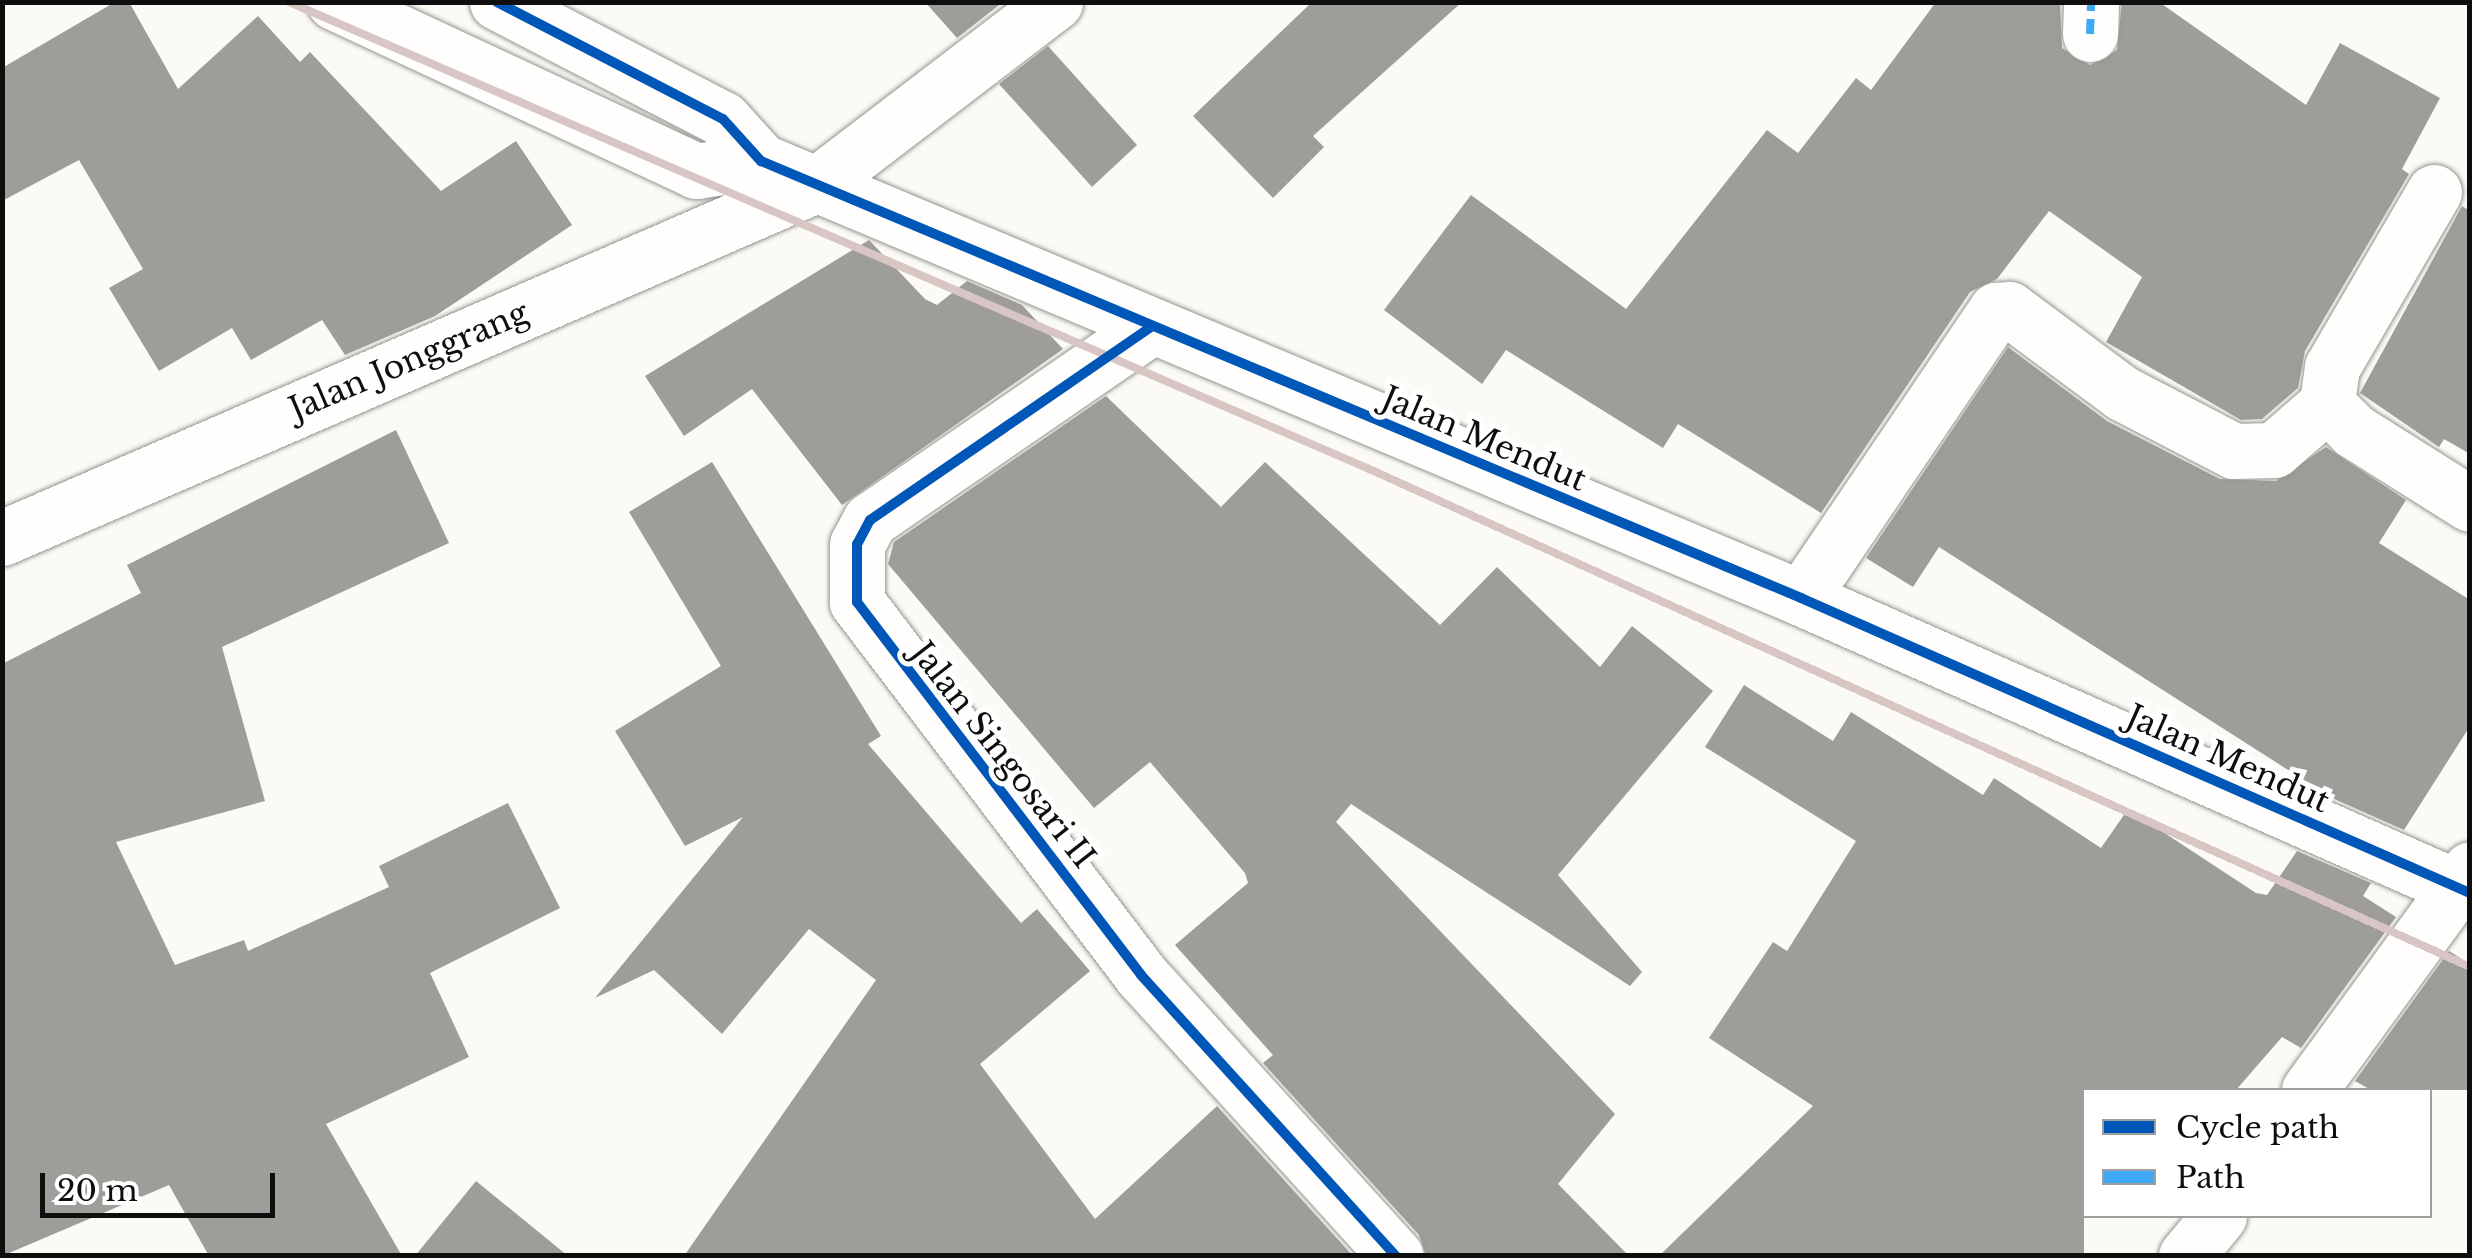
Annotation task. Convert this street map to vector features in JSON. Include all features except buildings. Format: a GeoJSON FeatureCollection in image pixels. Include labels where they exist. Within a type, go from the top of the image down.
{"type":"FeatureCollection","features":[{"type":"Feature","properties":{"kind":"street"},"geometry":{"type":"LineString","coordinates":[[334,2],[696,171],[761,161]]}},
{"type":"Feature","properties":{"kind":"street","name":"Jalan Jonggrang"},"geometry":{"type":"LineString","coordinates":[[2,538],[816,185],[1055,2]]}},
{"type":"Feature","properties":{"kind":"street"},"geometry":{"type":"LineString","coordinates":[[479,70],[509,9]]}},
{"type":"Feature","properties":{"kind":"street","name":"Jalan Mendut"},"geometry":{"type":"LineString","coordinates":[[509,9],[723,119],[761,161],[1801,598],[2465,883]]}},
{"type":"Feature","properties":{"kind":"street"},"geometry":{"type":"LineString","coordinates":[[1801,598],[1996,310],[2009,309],[2122,393],[2234,451],[2274,450],[2327,404],[2332,367],[2434,192]]}},
{"type":"Feature","properties":{"kind":"street","name":"Jalan Singosari II"},"geometry":{"type":"LineString","coordinates":[[1151,327],[870,520],[856,544],[857,602],[1141,976],[1396,1256]]}},
{"type":"Feature","properties":{"kind":"street"},"geometry":{"type":"LineString","coordinates":[[2327,404],[2470,504]]}},
{"type":"Feature","properties":{"kind":"street"},"geometry":{"type":"LineString","coordinates":[[2311,1088],[2465,883]]}},
{"type":"Feature","properties":{"kind":"street"},"geometry":{"type":"LineString","coordinates":[[2186,1256],[2217,1218]]}},
{"type":"Feature","properties":{"kind":"railway"},"geometry":{"type":"LineString","coordinates":[[289,2],[1367,468],[2470,967]]}},
{"type":"Feature","properties":{"kind":"marked path"},"geometry":{"type":"LineString","coordinates":[[2090,34],[2091,2]]}},
{"type":"Feature","properties":{"kind":"cycle path"},"geometry":{"type":"LineString","coordinates":[[497,2],[723,119],[761,161],[1801,598],[2470,893]]}},
{"type":"Feature","properties":{"kind":"cycle path"},"geometry":{"type":"LineString","coordinates":[[1151,327],[870,520],[857,544],[857,602],[1141,975],[1396,1256]]}}]}
